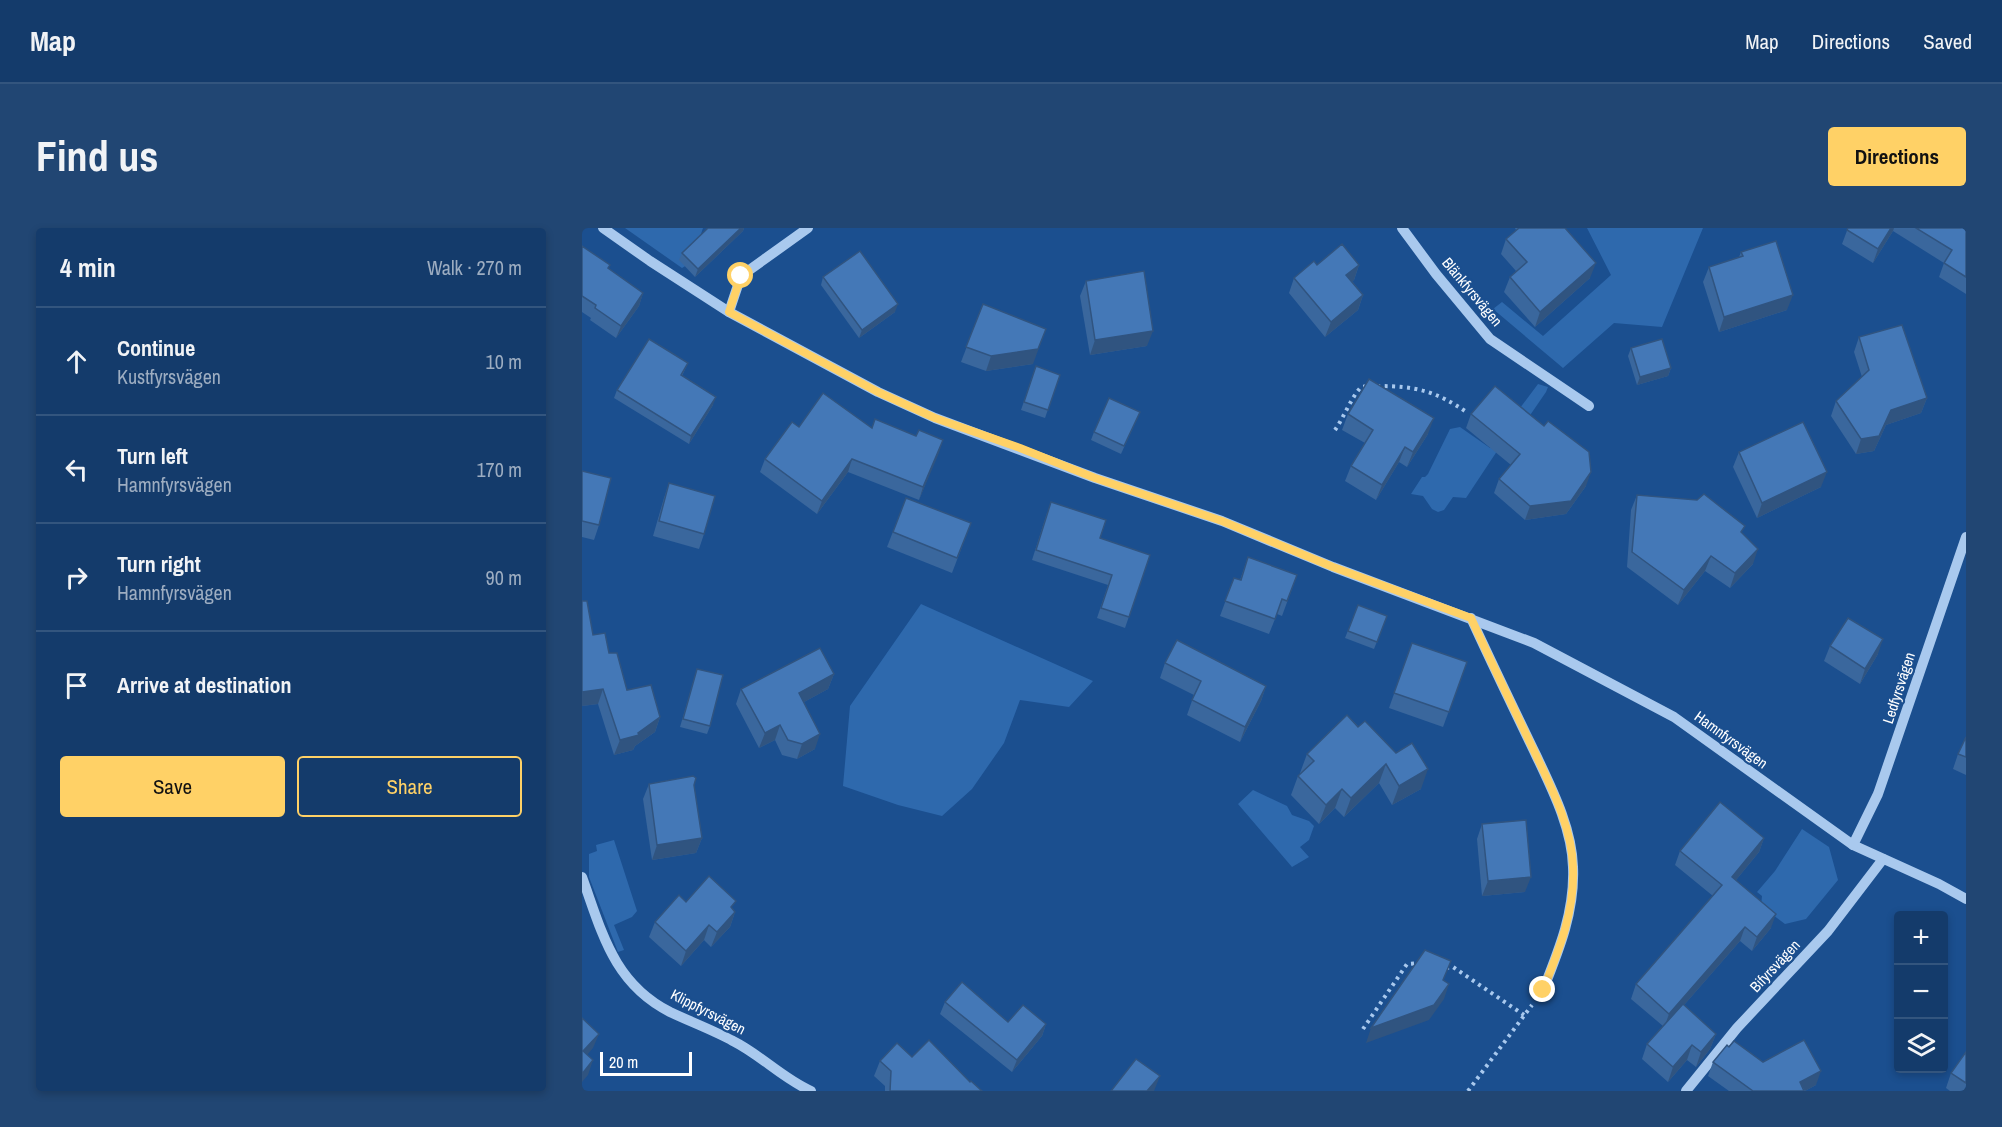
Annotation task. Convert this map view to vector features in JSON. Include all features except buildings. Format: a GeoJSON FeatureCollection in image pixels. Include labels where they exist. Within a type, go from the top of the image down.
{"type":"FeatureCollection","features":[{"type":"Feature","properties":{"kind":"street","name":"Hamnfyrsvägen"},"geometry":{"type":"LineString","coordinates":[[603,228],[729,312],[878,392],[935,418],[1095,478],[1222,521],[1333,567],[1534,643],[1674,717],[1853,845],[1939,884],[1966,899]]}},
{"type":"Feature","properties":{"kind":"street"},"geometry":{"type":"LineString","coordinates":[[729,312],[741,276],[808,228]]}},
{"type":"Feature","properties":{"kind":"street","name":"Blänkfyrsvägen"},"geometry":{"type":"LineString","coordinates":[[1401,228],[1490,339],[1589,406]]}},
{"type":"Feature","properties":{"kind":"street","name":"Ledfyrsvägen"},"geometry":{"type":"LineString","coordinates":[[1853,845],[1885,776],[1966,537]]}},
{"type":"Feature","properties":{"kind":"street"},"geometry":{"type":"LineString","coordinates":[[1471,618],[1546,777],[1569,837],[1573,867],[1572,900],[1559,951],[1543,990]]}},
{"type":"Feature","properties":{"kind":"street","name":"Bifyrsvägen"},"geometry":{"type":"LineString","coordinates":[[1686,1091],[1737,1028],[1828,931],[1883,859]]}},
{"type":"Feature","properties":{"kind":"street","name":"Klippfyrsvägen"},"geometry":{"type":"LineString","coordinates":[[582,877],[609,950],[616,963],[635,986],[668,1011],[733,1040],[784,1077],[811,1091]]}},
{"type":"Feature","properties":{"kind":"path"},"geometry":{"type":"LineString","coordinates":[[1335,430],[1355,394],[1361,387],[1366,386],[1401,386],[1421,389],[1445,398],[1468,413]]}},
{"type":"Feature","properties":{"kind":"path"},"geometry":{"type":"LineString","coordinates":[[1363,1029],[1407,964],[1421,963],[1428,966]]}},
{"type":"Feature","properties":{"kind":"path"},"geometry":{"type":"LineString","coordinates":[[1444,968],[1453,967],[1524,1015]]}},
{"type":"Feature","properties":{"kind":"path"},"geometry":{"type":"LineString","coordinates":[[1468,1091],[1543,990]]}},
{"type":"Feature","properties":{"kind":"shaded area"},"geometry":{"type":"Polygon","coordinates":[[[625,228],[703,228],[702,243],[687,265],[682,268],[625,228]]]}},
{"type":"Feature","properties":{"kind":"shaded area"},"geometry":{"type":"Polygon","coordinates":[[[1587,228],[1703,228],[1662,327],[1614,323],[1563,368],[1493,309],[1502,302],[1543,336],[1611,275],[1587,228]]]}},
{"type":"Feature","properties":{"kind":"shaded area"},"geometry":{"type":"Polygon","coordinates":[[[1538,384],[1548,387],[1546,392],[1524,424],[1517,421],[1466,498],[1453,497],[1444,510],[1438,512],[1432,509],[1423,496],[1411,494],[1422,477],[1428,474],[1450,429],[1460,427],[1490,448],[1538,384]]]}},
{"type":"Feature","properties":{"kind":"shaded area"},"geometry":{"type":"Polygon","coordinates":[[[921,604],[1093,681],[1069,707],[1020,700],[1004,743],[972,789],[942,816],[898,805],[843,786],[850,706],[921,604]]]}},
{"type":"Feature","properties":{"kind":"shaded area"},"geometry":{"type":"Polygon","coordinates":[[[1253,790],[1287,806],[1292,815],[1309,821],[1314,826],[1309,840],[1300,847],[1309,857],[1292,867],[1238,804],[1253,790]]]}},
{"type":"Feature","properties":{"kind":"shaded area"},"geometry":{"type":"Polygon","coordinates":[[[1802,829],[1829,847],[1838,880],[1806,919],[1785,924],[1761,906],[1762,896],[1757,892],[1775,871],[1802,829]]]}},
{"type":"Feature","properties":{"kind":"shaded area"},"geometry":{"type":"Polygon","coordinates":[[[614,840],[637,911],[632,917],[614,925],[624,950],[618,952],[589,877],[589,854],[597,851],[596,845],[614,840]]]}},
{"type":"Feature","properties":{"kind":"route"},"geometry":{"type":"LineString","coordinates":[[741,276],[729,312],[878,392],[935,418],[1095,478],[1222,521],[1333,567],[1471,618],[1546,777],[1569,837],[1573,867],[1572,900],[1559,951],[1543,990]]}}]}
